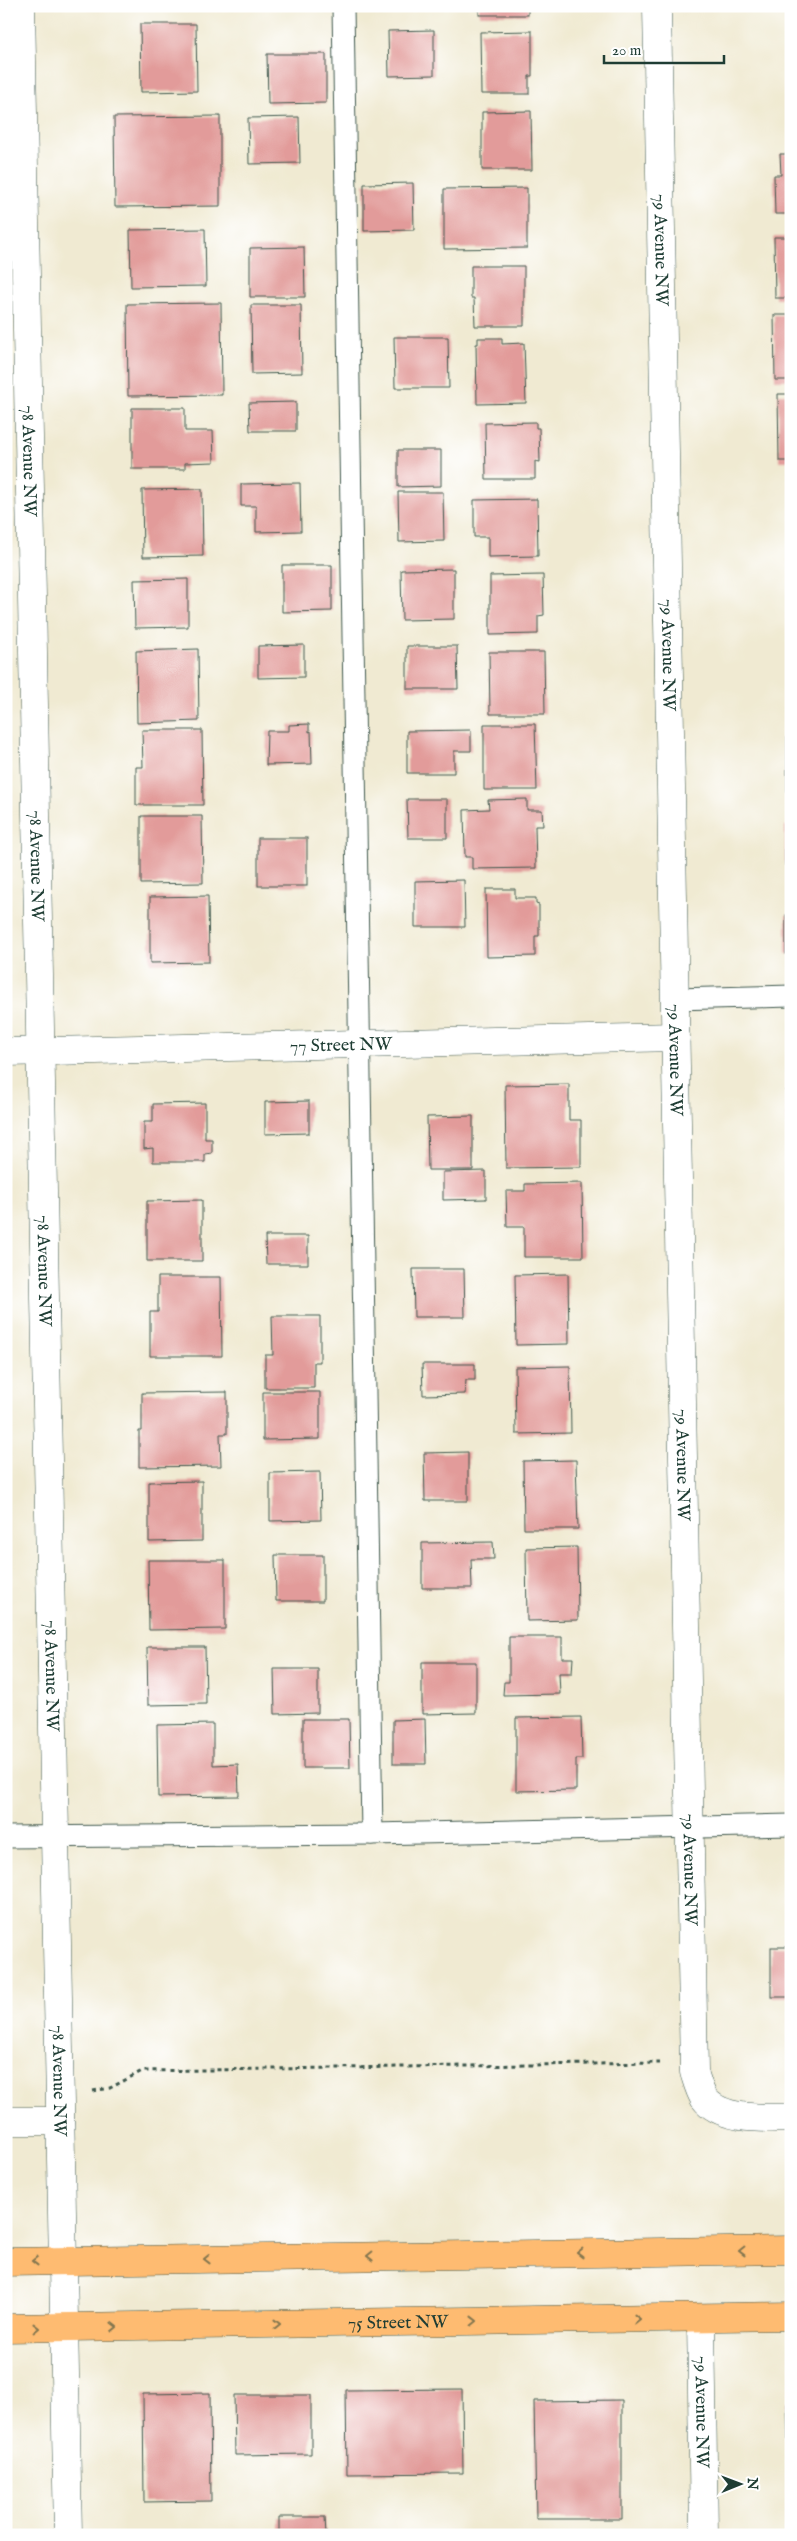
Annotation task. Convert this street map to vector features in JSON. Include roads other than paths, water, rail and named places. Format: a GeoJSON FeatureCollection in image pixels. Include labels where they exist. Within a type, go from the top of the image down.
{"type":"FeatureCollection","features":[{"type":"Feature","properties":{"kind":"main road"},"geometry":{"type":"LineString","coordinates":[[6,2262],[791,2250]]}},
{"type":"Feature","properties":{"kind":"main road","name":"75 Street NW"},"geometry":{"type":"LineString","coordinates":[[6,2328],[791,2316]]}},
{"type":"Feature","properties":{"kind":"street","name":"78 Avenue NW"},"geometry":{"type":"LineString","coordinates":[[21,6],[60,2121],[66,2328],[68,2535]]}},
{"type":"Feature","properties":{"kind":"street","name":"79 Avenue NW"},"geometry":{"type":"LineString","coordinates":[[657,6],[694,2072],[705,2099],[714,2106],[733,2115],[756,2118],[791,2118]]}},
{"type":"Feature","properties":{"kind":"street","name":"77 Street NW"},"geometry":{"type":"LineString","coordinates":[[6,1052],[676,1037]]}},
{"type":"Feature","properties":{"kind":"street"},"geometry":{"type":"LineString","coordinates":[[6,2122],[60,2121]]}},
{"type":"Feature","properties":{"kind":"street","name":"79 Avenue NW"},"geometry":{"type":"LineString","coordinates":[[701,2318],[704,2535]]}},
{"type":"Feature","properties":{"kind":"lane"},"geometry":{"type":"LineString","coordinates":[[343,6],[372,1834]]}},
{"type":"Feature","properties":{"kind":"lane"},"geometry":{"type":"LineString","coordinates":[[675,999],[791,996]]}},
{"type":"Feature","properties":{"kind":"lane"},"geometry":{"type":"LineString","coordinates":[[6,1837],[372,1834],[791,1825]]}}]}
